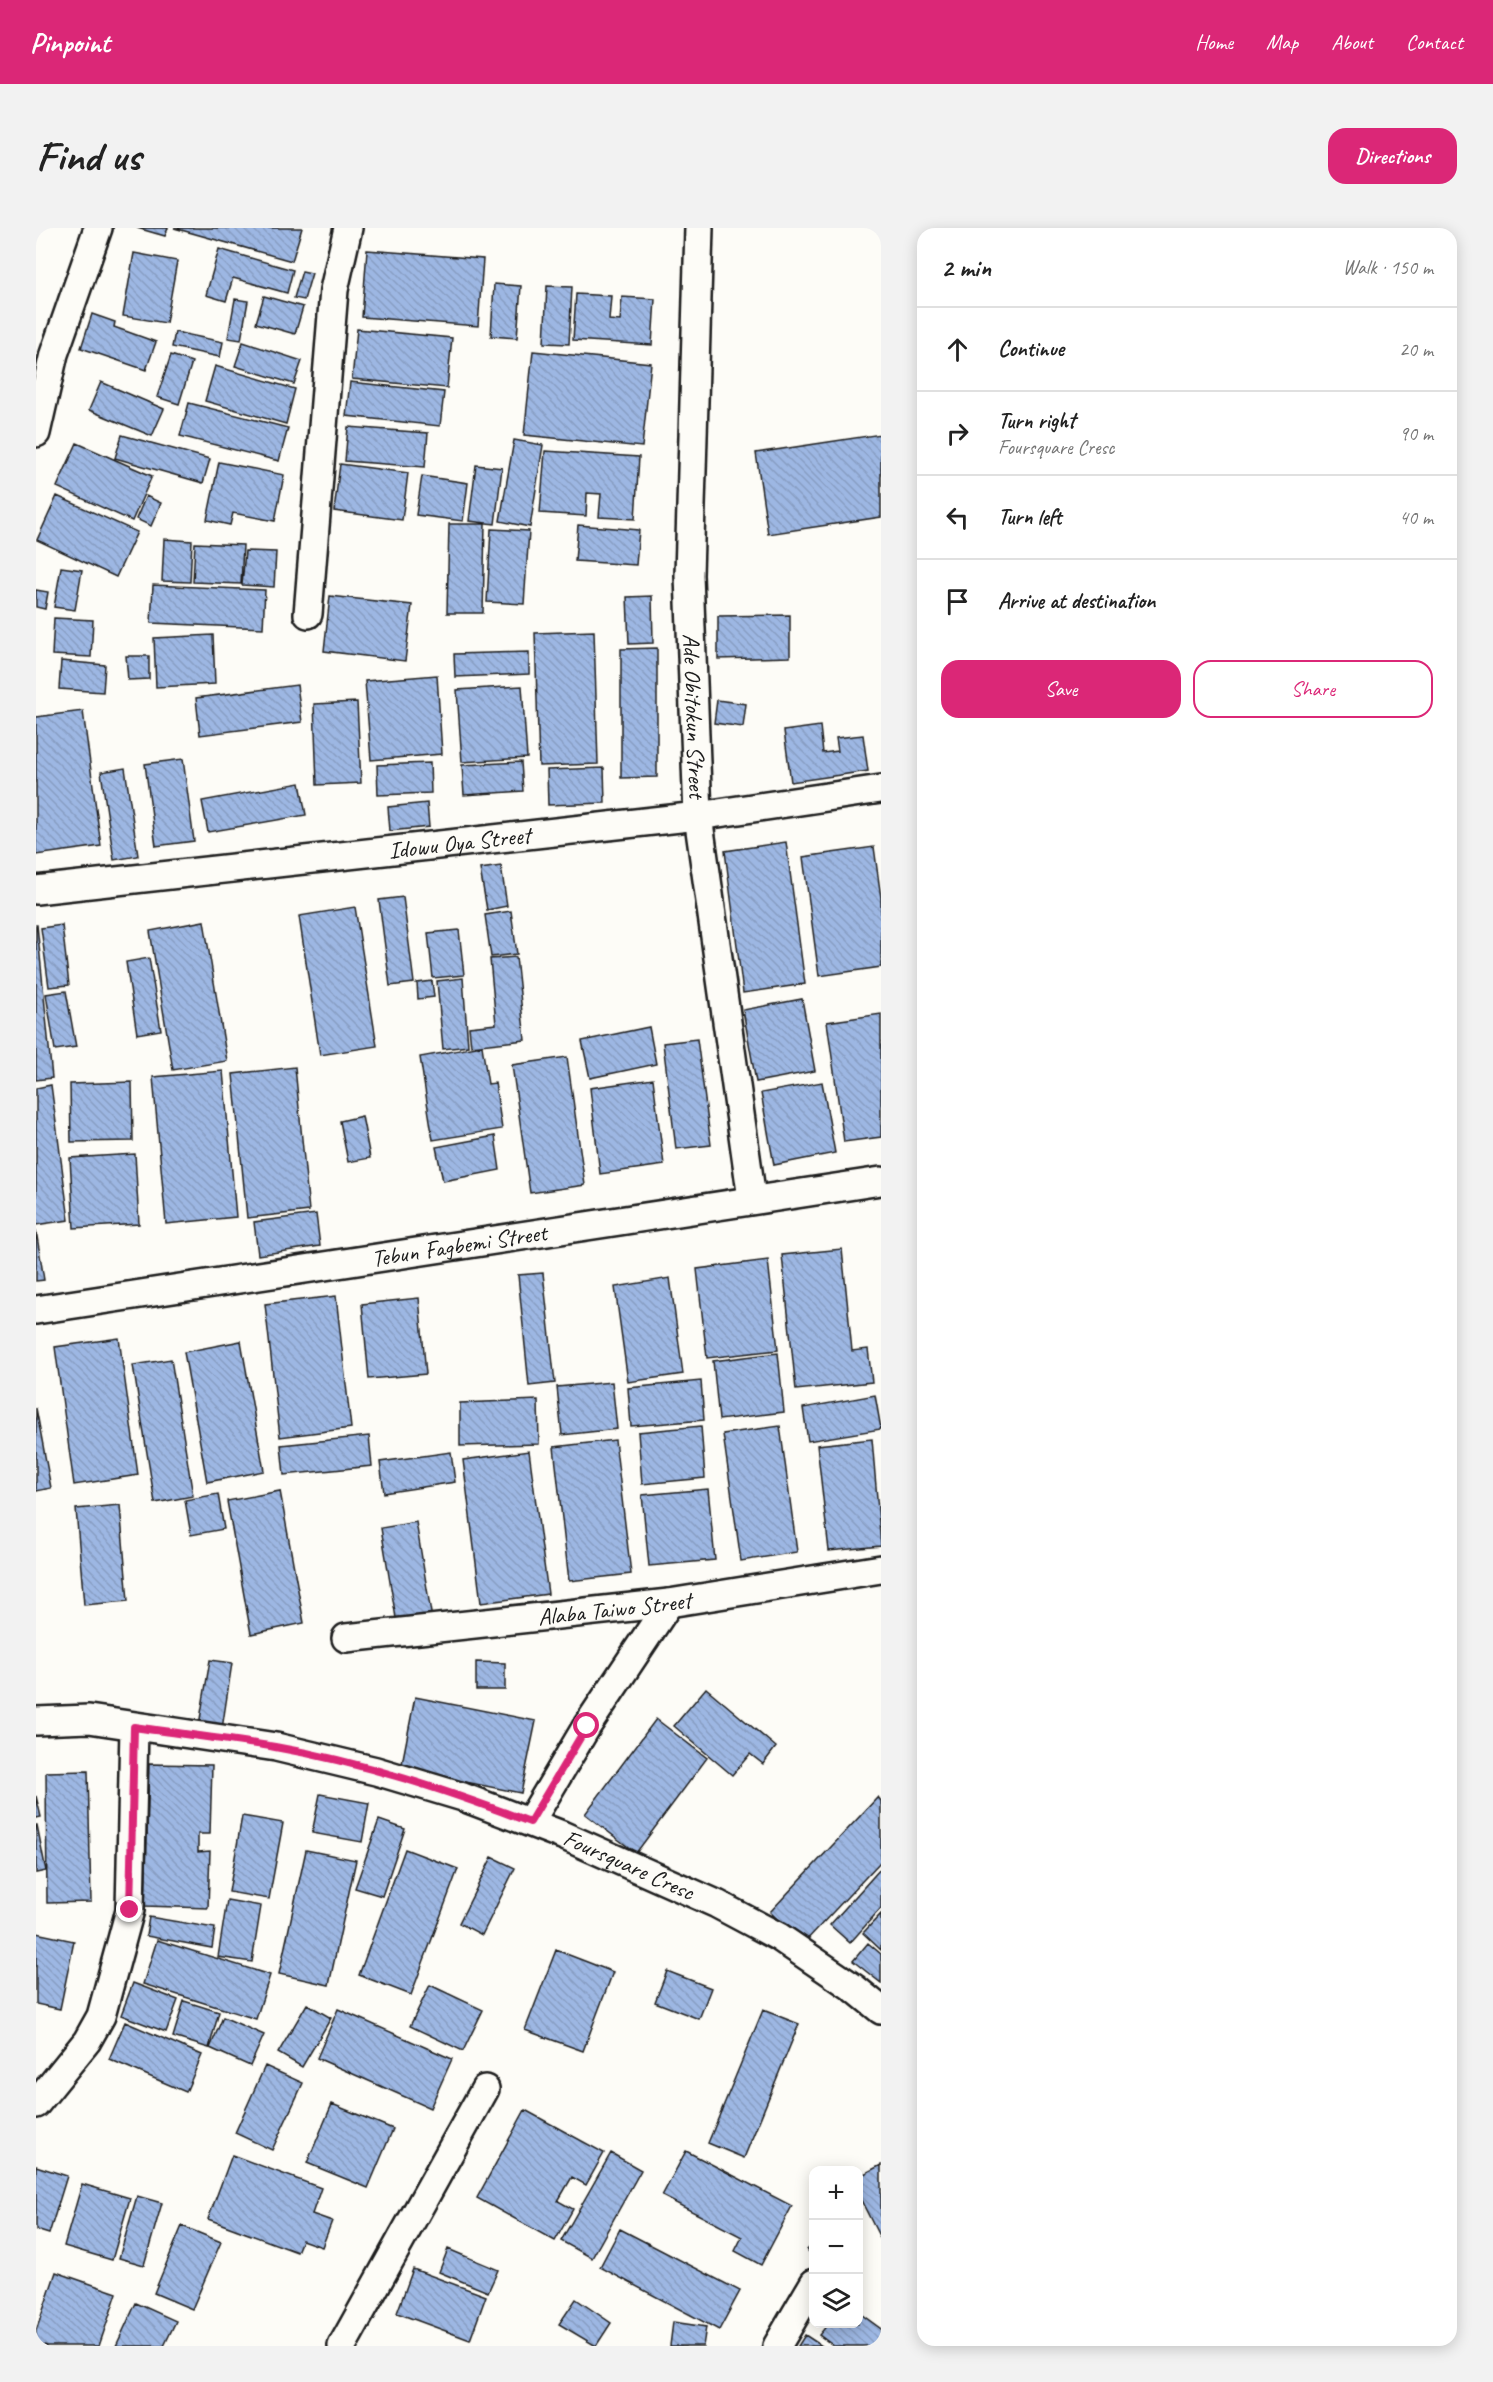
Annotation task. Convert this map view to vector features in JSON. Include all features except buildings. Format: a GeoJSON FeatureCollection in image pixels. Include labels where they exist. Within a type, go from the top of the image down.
{"type":"FeatureCollection","features":[{"type":"Feature","properties":{"kind":"street"},"geometry":{"type":"LineString","coordinates":[[36,433],[54,354],[98,228]]}},
{"type":"Feature","properties":{"kind":"street"},"geometry":{"type":"LineString","coordinates":[[308,615],[334,290],[348,228]]}},
{"type":"Feature","properties":{"kind":"street","name":"Ade Obitokun Street"},"geometry":{"type":"LineString","coordinates":[[699,228],[689,575],[698,816],[752,1199]]}},
{"type":"Feature","properties":{"kind":"street","name":"Idowu Oya Street"},"geometry":{"type":"LineString","coordinates":[[36,890],[698,816],[881,789]]}},
{"type":"Feature","properties":{"kind":"street","name":"Tebun Fagbemi Street"},"geometry":{"type":"LineString","coordinates":[[36,1310],[881,1181]]}},
{"type":"Feature","properties":{"kind":"street","name":"Alaba Taiwo Street"},"geometry":{"type":"LineString","coordinates":[[346,1638],[669,1603],[881,1569]]}},
{"type":"Feature","properties":{"kind":"street"},"geometry":{"type":"LineString","coordinates":[[530,1822],[587,1726],[669,1603]]}},
{"type":"Feature","properties":{"kind":"street","name":"Foursquare Cresc"},"geometry":{"type":"LineString","coordinates":[[36,1720],[89,1719],[276,1747],[376,1771],[463,1797],[530,1822],[717,1904],[779,1937],[854,1988],[881,2010]]}},
{"type":"Feature","properties":{"kind":"street"},"geometry":{"type":"LineString","coordinates":[[36,2104],[87,2041],[101,2016],[130,1910],[134,1727]]}},
{"type":"Feature","properties":{"kind":"street"},"geometry":{"type":"LineString","coordinates":[[342,2346],[485,2089]]}},
{"type":"Feature","properties":{"kind":"street"},"geometry":{"type":"LineString","coordinates":[[777,2346],[809,2290]]}},
{"type":"Feature","properties":{"kind":"route"},"geometry":{"type":"LineString","coordinates":[[130,1910],[134,1727],[276,1747],[376,1771],[463,1797],[530,1822],[587,1726]]}}]}
